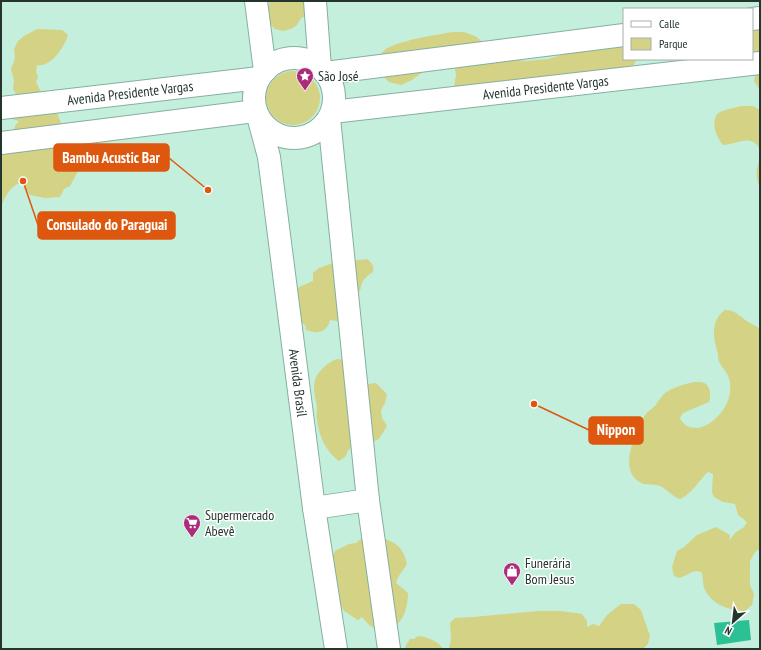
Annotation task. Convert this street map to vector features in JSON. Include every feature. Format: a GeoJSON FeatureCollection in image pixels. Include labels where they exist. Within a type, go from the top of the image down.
{"type":"FeatureCollection","features":[{"type":"Feature","properties":{"kind":"main road"},"geometry":{"type":"LineString","coordinates":[[256,1],[262,75]]}},
{"type":"Feature","properties":{"kind":"main road"},"geometry":{"type":"LineString","coordinates":[[315,1],[323,71]]}},
{"type":"Feature","properties":{"kind":"main road"},"geometry":{"type":"LineString","coordinates":[[323,71],[623,35]]}},
{"type":"Feature","properties":{"kind":"main road"},"geometry":{"type":"LineString","coordinates":[[295,58],[308,61],[323,71],[329,79],[334,92],[334,105],[330,115],[322,126],[314,133],[304,138],[293,139],[282,137],[272,132],[264,125],[257,114],[254,94],[262,75],[270,66],[282,60],[295,58]]}},
{"type":"Feature","properties":{"kind":"main road","name":"Avenida Presidente Vargas"},"geometry":{"type":"LineString","coordinates":[[330,115],[760,63]]}},
{"type":"Feature","properties":{"kind":"main road","name":"Avenida Presidente Vargas"},"geometry":{"type":"LineString","coordinates":[[1,108],[262,75]]}},
{"type":"Feature","properties":{"kind":"main road"},"geometry":{"type":"LineString","coordinates":[[1,143],[257,114]]}},
{"type":"Feature","properties":{"kind":"main road","name":"Avenida Brasil"},"geometry":{"type":"LineString","coordinates":[[257,114],[269,157],[314,508],[336,649]]}},
{"type":"Feature","properties":{"kind":"main road"},"geometry":{"type":"LineString","coordinates":[[330,115],[368,500],[389,649]]}},
{"type":"Feature","properties":{"kind":"main road"},"geometry":{"type":"LineString","coordinates":[[314,508],[368,500]]}},
{"type":"Feature","properties":{"kind":"green space"},"geometry":{"type":"Polygon","coordinates":[[[270,1],[317,1],[308,15],[301,18],[297,25],[291,29],[283,31],[275,29],[269,23],[266,15],[270,1]]]}},
{"type":"Feature","properties":{"kind":"green space"},"geometry":{"type":"Polygon","coordinates":[[[760,12],[760,90],[754,81],[756,70],[752,60],[753,13],[760,12]]]}},
{"type":"Feature","properties":{"kind":"green space"},"geometry":{"type":"Polygon","coordinates":[[[37,29],[62,30],[68,35],[61,50],[52,60],[42,65],[37,65],[36,72],[38,77],[36,82],[43,96],[55,108],[61,123],[80,144],[84,160],[70,186],[64,189],[60,197],[45,198],[30,195],[22,182],[18,183],[9,192],[1,207],[1,144],[13,134],[15,126],[19,121],[9,118],[11,100],[16,94],[13,89],[14,80],[11,69],[15,58],[14,49],[18,41],[37,29]]]}},
{"type":"Feature","properties":{"kind":"green space"},"geometry":{"type":"Polygon","coordinates":[[[453,32],[464,32],[475,36],[502,57],[525,61],[548,59],[593,46],[623,40],[623,60],[636,61],[630,71],[454,87],[456,75],[454,63],[431,66],[412,80],[401,85],[389,82],[373,67],[378,58],[386,49],[418,38],[453,32]]]}},
{"type":"Feature","properties":{"kind":"green space"},"geometry":{"type":"Polygon","coordinates":[[[288,71],[298,71],[308,75],[316,83],[320,93],[320,103],[316,113],[308,121],[298,125],[288,125],[278,121],[270,113],[266,103],[266,93],[270,83],[278,75],[288,71]]]}},
{"type":"Feature","properties":{"kind":"green space"},"geometry":{"type":"Polygon","coordinates":[[[741,106],[753,106],[760,110],[760,150],[753,142],[748,141],[723,145],[718,137],[714,122],[715,118],[722,111],[741,106]]]}},
{"type":"Feature","properties":{"kind":"green space"},"geometry":{"type":"Polygon","coordinates":[[[760,159],[760,189],[757,167],[760,159]]]}},
{"type":"Feature","properties":{"kind":"green space"},"geometry":{"type":"Polygon","coordinates":[[[367,259],[372,264],[373,272],[363,281],[360,290],[356,295],[359,305],[357,310],[337,321],[330,320],[326,328],[320,332],[313,332],[305,329],[306,326],[300,321],[294,293],[299,287],[313,281],[313,273],[319,268],[333,263],[367,259]]]}},
{"type":"Feature","properties":{"kind":"green space"},"geometry":{"type":"Polygon","coordinates":[[[725,310],[735,312],[760,329],[760,549],[755,552],[750,561],[750,585],[754,594],[752,605],[745,611],[727,608],[712,599],[705,590],[701,572],[693,572],[679,578],[674,576],[672,567],[677,551],[684,547],[697,535],[716,527],[730,535],[729,541],[735,533],[744,527],[747,522],[738,515],[735,504],[723,502],[714,497],[712,492],[713,474],[708,472],[692,490],[680,499],[660,486],[644,484],[638,481],[630,471],[629,465],[630,452],[640,423],[647,413],[667,392],[677,387],[695,382],[704,383],[708,386],[710,394],[709,402],[683,413],[680,418],[687,426],[697,428],[703,427],[709,424],[722,412],[729,397],[730,381],[718,360],[714,330],[717,319],[725,310]]]}},
{"type":"Feature","properties":{"kind":"green space"},"geometry":{"type":"Polygon","coordinates":[[[337,359],[347,360],[361,385],[376,383],[387,394],[385,403],[381,410],[382,418],[387,426],[379,439],[366,445],[349,449],[345,457],[339,461],[330,453],[321,437],[318,425],[314,388],[314,383],[321,370],[329,363],[337,359]]]}},
{"type":"Feature","properties":{"kind":"green space"},"geometry":{"type":"Polygon","coordinates":[[[368,533],[393,542],[402,550],[407,564],[399,575],[396,583],[408,593],[407,606],[404,616],[395,626],[380,632],[369,625],[362,617],[358,620],[344,611],[340,604],[332,559],[335,551],[349,544],[356,543],[368,533]]]}},
{"type":"Feature","properties":{"kind":"green space"},"geometry":{"type":"Polygon","coordinates":[[[621,604],[634,604],[641,610],[650,636],[648,644],[643,649],[449,648],[451,639],[450,623],[455,618],[538,611],[561,611],[582,614],[587,621],[587,627],[593,624],[599,626],[607,615],[621,604]]]}},
{"type":"Feature","properties":{"kind":"green space"},"geometry":{"type":"Polygon","coordinates":[[[418,636],[432,640],[439,644],[443,649],[405,649],[410,639],[414,639],[418,636]]]}},
{"type":"Feature","properties":{"kind":"shaded area"},"geometry":{"type":"Polygon","coordinates":[[[749,620],[751,640],[717,645],[714,623],[749,620]]]}},
{"type":"Feature","properties":{"kind":"place","name":"São José"},"geometry":{"type":"Point","coordinates":[305,91]}},
{"type":"Feature","properties":{"kind":"place","name":"Consulado do Paraguai"},"geometry":{"type":"Point","coordinates":[23,181]}},
{"type":"Feature","properties":{"kind":"place","name":"Bambu Acustic Bar"},"geometry":{"type":"Point","coordinates":[208,190]}},
{"type":"Feature","properties":{"kind":"place","name":"Nippon"},"geometry":{"type":"Point","coordinates":[534,404]}},
{"type":"Feature","properties":{"kind":"place","name":"Supermercado Abevê"},"geometry":{"type":"Point","coordinates":[192,538]}},
{"type":"Feature","properties":{"kind":"place","name":"Funerária Bom Jesus"},"geometry":{"type":"Point","coordinates":[512,586]}}]}
